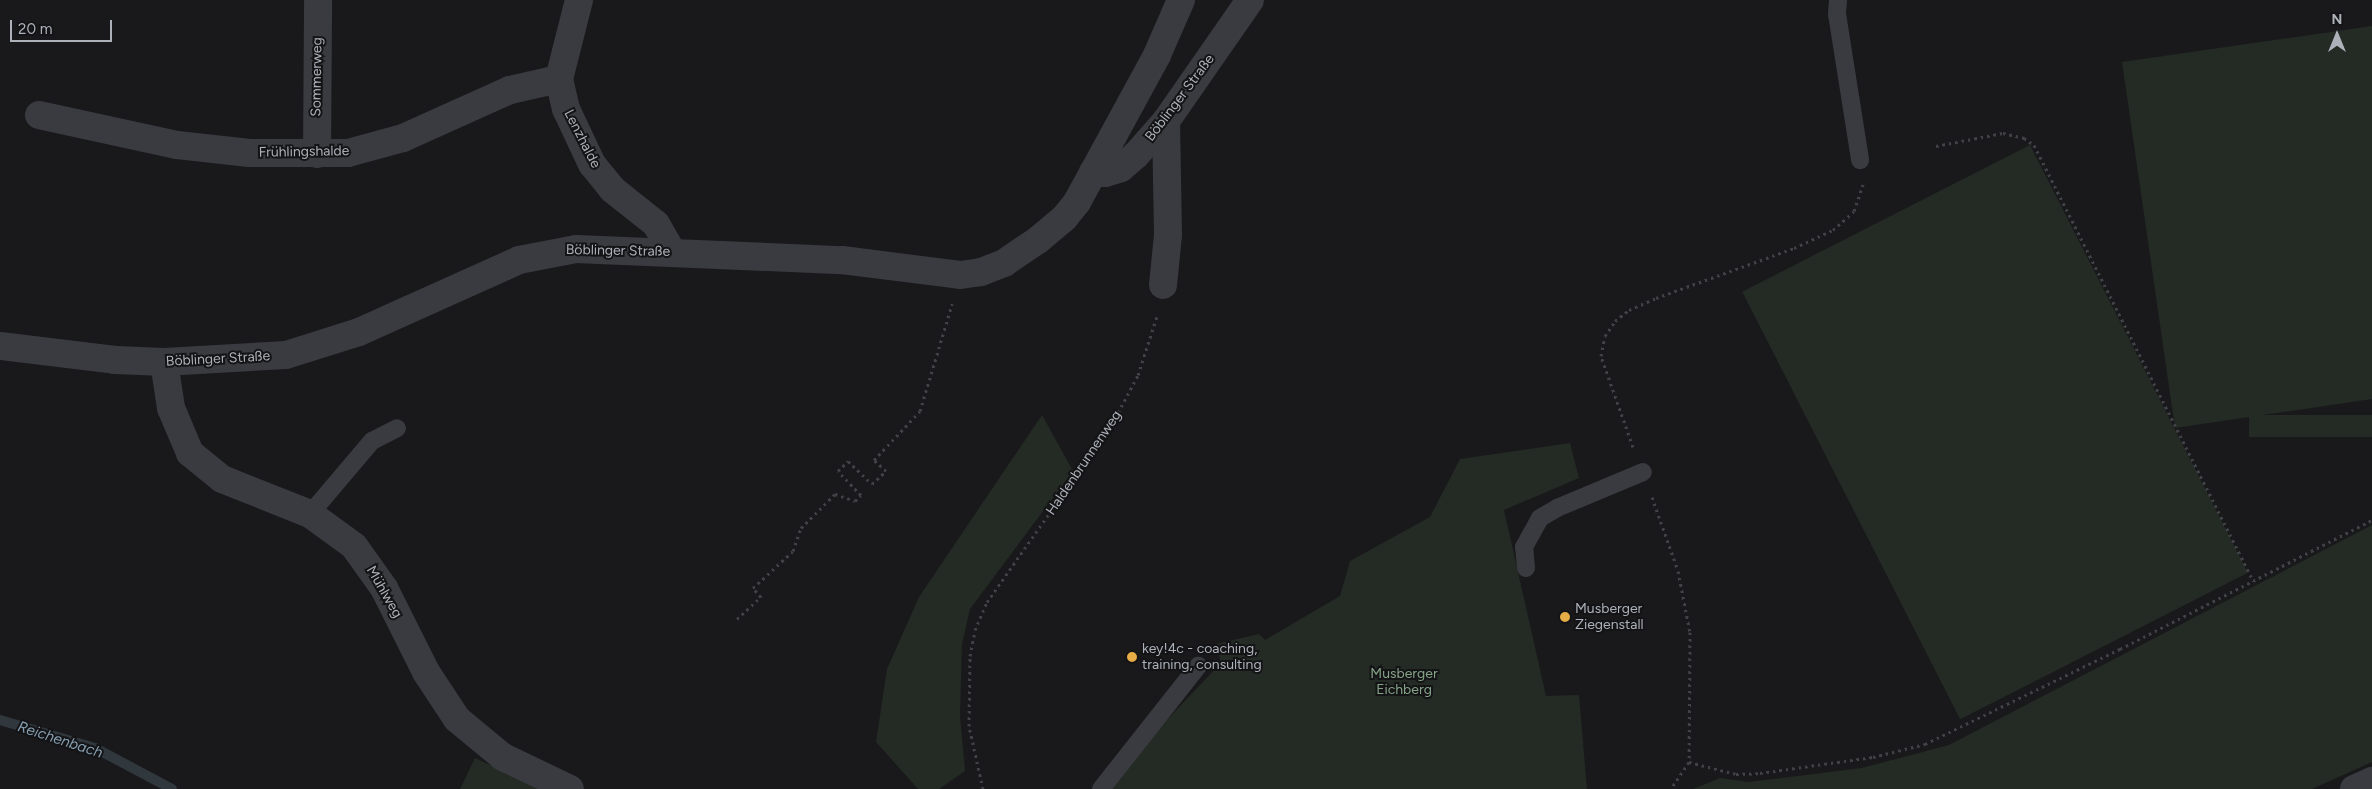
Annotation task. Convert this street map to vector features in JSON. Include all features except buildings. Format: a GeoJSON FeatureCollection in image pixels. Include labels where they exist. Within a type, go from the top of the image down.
{"type":"FeatureCollection","features":[{"type":"Feature","properties":{"kind":"street","name":"Sommerweg"},"geometry":{"type":"LineString","coordinates":[[317,154],[318,0]]}},
{"type":"Feature","properties":{"kind":"street","name":"Lenzhalde"},"geometry":{"type":"LineString","coordinates":[[580,0],[559,79],[566,109],[592,164],[612,189],[656,224],[672,252]]}},
{"type":"Feature","properties":{"kind":"street","name":"Böblinger Straße"},"geometry":{"type":"LineString","coordinates":[[0,346],[115,360],[164,362],[248,360],[286,355],[325,344],[390,319],[487,273],[548,252],[576,249],[842,260],[960,275],[981,272],[1004,263],[1038,240],[1065,217],[1093,172],[1157,55],[1181,0]]}},
{"type":"Feature","properties":{"kind":"street","name":"Böblinger Straße"},"geometry":{"type":"LineString","coordinates":[[1093,172],[1105,173],[1121,168],[1166,121],[1250,0]]}},
{"type":"Feature","properties":{"kind":"street","name":"Frühlingshalde"},"geometry":{"type":"LineString","coordinates":[[39,115],[177,145],[250,152],[317,154],[372,148],[510,90],[559,79]]}},
{"type":"Feature","properties":{"kind":"street"},"geometry":{"type":"LineString","coordinates":[[1163,285],[1168,235],[1166,121]]}},
{"type":"Feature","properties":{"kind":"street","name":"Mühlweg"},"geometry":{"type":"LineString","coordinates":[[164,362],[179,432],[190,453],[204,467],[222,479],[310,514],[333,528],[371,566],[438,694],[457,719],[503,757],[570,789]]}},
{"type":"Feature","properties":{"kind":"street"},"geometry":{"type":"LineString","coordinates":[[2354,789],[2372,781]]}},
{"type":"Feature","properties":{"kind":"lane"},"geometry":{"type":"LineString","coordinates":[[1838,0],[1837,14],[1860,160]]}},
{"type":"Feature","properties":{"kind":"lane"},"geometry":{"type":"LineString","coordinates":[[310,514],[372,441],[398,428]]}},
{"type":"Feature","properties":{"kind":"lane"},"geometry":{"type":"LineString","coordinates":[[1526,568],[1524,547],[1540,518],[1557,508],[1643,472]]}},
{"type":"Feature","properties":{"kind":"lane"},"geometry":{"type":"LineString","coordinates":[[1101,789],[1198,666]]}},
{"type":"Feature","properties":{"kind":"path"},"geometry":{"type":"LineString","coordinates":[[1936,146],[2003,133],[2024,138],[2034,145],[2252,581]]}},
{"type":"Feature","properties":{"kind":"path"},"geometry":{"type":"LineString","coordinates":[[1671,789],[1689,762],[1692,661],[1687,604],[1643,472],[1601,356],[1605,336],[1615,321],[1629,310],[1656,298],[1794,248],[1833,230],[1854,211],[1862,197],[1860,160]]}},
{"type":"Feature","properties":{"kind":"path"},"geometry":{"type":"LineString","coordinates":[[737,619],[761,597],[753,588],[793,551],[801,528],[835,494],[855,501],[861,495],[838,471],[848,461],[872,484],[886,471],[874,460],[920,411],[960,275]]}},
{"type":"Feature","properties":{"kind":"path","name":"Haldenbrunnenweg"},"geometry":{"type":"LineString","coordinates":[[983,789],[969,726],[969,664],[975,630],[987,602],[1112,424],[1126,399],[1150,342],[1163,285]]}},
{"type":"Feature","properties":{"kind":"path"},"geometry":{"type":"LineString","coordinates":[[1689,762],[1736,774],[1760,773],[1873,757],[1925,744],[2000,710],[2372,520]]}},
{"type":"Feature","properties":{"kind":"green space"},"geometry":{"type":"Polygon","coordinates":[[[2372,26],[2372,399],[2175,428],[2122,62],[2372,26]]]}},
{"type":"Feature","properties":{"kind":"green space"},"geometry":{"type":"Polygon","coordinates":[[[2030,145],[2248,573],[1960,719],[1742,292],[2030,145]]]}},
{"type":"Feature","properties":{"kind":"green space"},"geometry":{"type":"Polygon","coordinates":[[[1042,415],[1073,471],[970,609],[962,644],[960,716],[965,771],[939,789],[918,789],[876,742],[887,669],[919,597],[1042,415]]]}},
{"type":"Feature","properties":{"kind":"green space"},"geometry":{"type":"Polygon","coordinates":[[[2249,415],[2372,415],[2372,437],[2249,437],[2249,415]]]}},
{"type":"Feature","properties":{"kind":"green space","name":"Musberger Eichberg"},"geometry":{"type":"Polygon","coordinates":[[[1570,443],[1579,478],[1504,510],[1546,696],[1579,695],[1587,789],[1112,789],[1160,727],[1221,663],[1216,644],[1259,634],[1265,640],[1340,596],[1350,561],[1430,517],[1460,459],[1570,443]]]}},
{"type":"Feature","properties":{"kind":"green space"},"geometry":{"type":"Polygon","coordinates":[[[2372,525],[2372,762],[2312,789],[1693,789],[1720,778],[1749,782],[1862,768],[1949,745],[2372,525]]]}},
{"type":"Feature","properties":{"kind":"green space"},"geometry":{"type":"Polygon","coordinates":[[[475,758],[542,789],[460,789],[475,758]]]}},
{"type":"Feature","properties":{"kind":"waterway","name":"Reichenbach"},"geometry":{"type":"LineString","coordinates":[[0,720],[95,748],[172,789]]}},
{"type":"Feature","properties":{"kind":"place","name":"Musberger Ziegenstall"},"geometry":{"type":"Point","coordinates":[1565,617]}},
{"type":"Feature","properties":{"kind":"place","name":"key!4c - coaching, training, consulting"},"geometry":{"type":"Point","coordinates":[1132,657]}}]}
